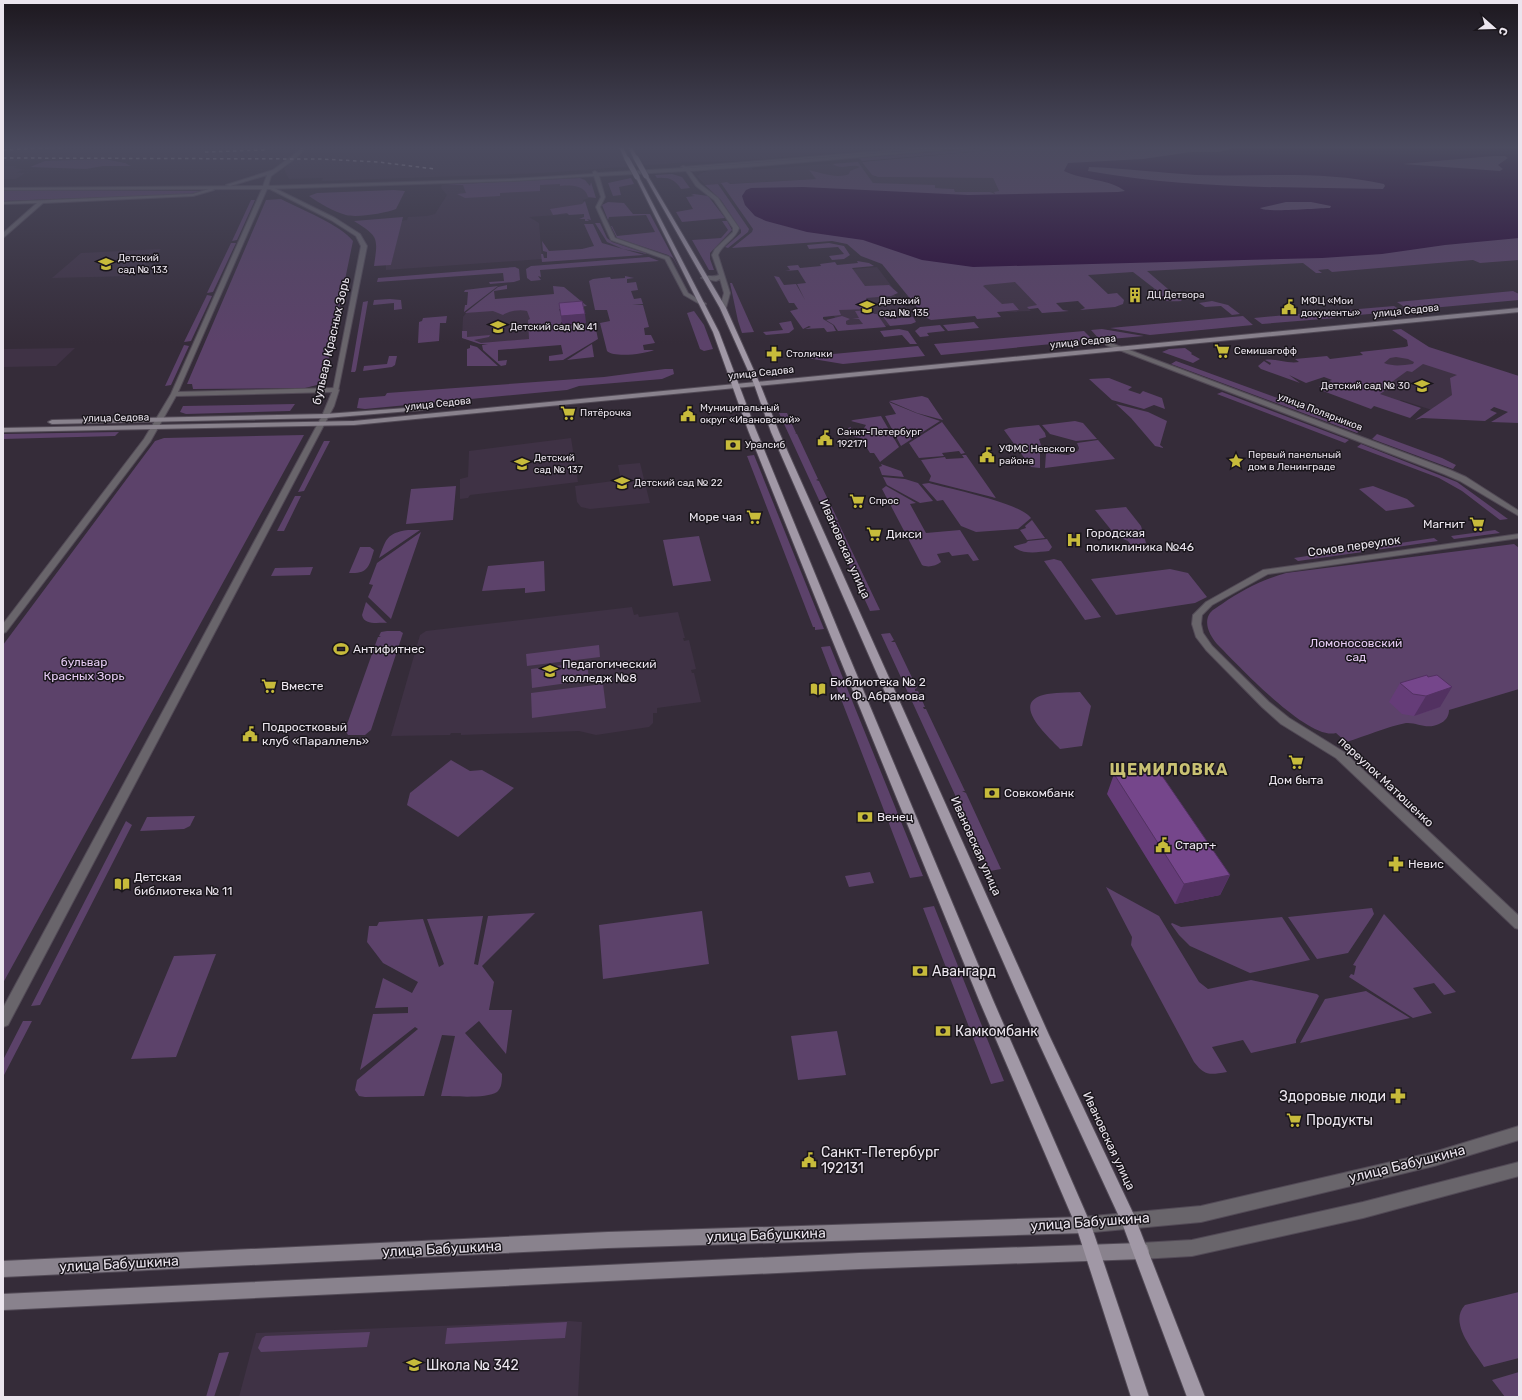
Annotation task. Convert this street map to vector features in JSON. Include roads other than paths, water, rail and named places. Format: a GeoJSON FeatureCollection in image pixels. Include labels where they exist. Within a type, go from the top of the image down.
{"type":"FeatureCollection","features":[{"type":"Feature","properties":{"kind":"main road"},"geometry":{"type":"LineString","coordinates":[[655,212],[703,304],[832,628],[986,1000],[1084,1225],[1140,1397]]}},
{"type":"Feature","properties":{"kind":"main road","name":"Ивановская улица"},"geometry":{"type":"LineString","coordinates":[[667,212],[723,308],[756,380],[776,432],[1034,1017],[1129,1220],[1196,1397]]}},
{"type":"Feature","properties":{"kind":"main road","name":"улица Седова"},"geometry":{"type":"LineString","coordinates":[[3,424],[324,420],[436,408],[735,383],[1108,344],[1519,304]]}},
{"type":"Feature","properties":{"kind":"main road","name":"улица Седова"},"geometry":{"type":"LineString","coordinates":[[756,380],[1120,348],[1519,310]]}},
{"type":"Feature","properties":{"kind":"main road","name":"улица Седова"},"geometry":{"type":"LineString","coordinates":[[3,430],[157,423]]}},
{"type":"Feature","properties":{"kind":"main road","name":"улица Бабушкина"},"geometry":{"type":"LineString","coordinates":[[3,1269],[608,1240],[1084,1225]]}},
{"type":"Feature","properties":{"kind":"main road"},"geometry":{"type":"LineString","coordinates":[[3,1302],[851,1261],[1141,1251]]}},
{"type":"Feature","properties":{"kind":"street"},"geometry":{"type":"LineString","coordinates":[[3,236],[30,212]]}},
{"type":"Feature","properties":{"kind":"street"},"geometry":{"type":"LineString","coordinates":[[3,630],[147,440],[174,394],[256,212]]}},
{"type":"Feature","properties":{"kind":"street","name":"бульвар Красных Зорь"},"geometry":{"type":"LineString","coordinates":[[3,1021],[332,406],[364,246],[358,235],[319,212]]}},
{"type":"Feature","properties":{"kind":"street"},"geometry":{"type":"LineString","coordinates":[[600,212],[612,237],[618,242],[668,258],[686,294],[703,304]]}},
{"type":"Feature","properties":{"kind":"street"},"geometry":{"type":"LineString","coordinates":[[723,308],[727,293],[717,264],[715,253],[735,232],[736,228],[725,212]]}},
{"type":"Feature","properties":{"kind":"street"},"geometry":{"type":"LineString","coordinates":[[704,278],[716,279],[722,276]]}},
{"type":"Feature","properties":{"kind":"street","name":"улица Полярников"},"geometry":{"type":"LineString","coordinates":[[1108,344],[1447,472],[1468,482],[1519,514]]}},
{"type":"Feature","properties":{"kind":"street"},"geometry":{"type":"LineString","coordinates":[[174,394],[336,390]]}},
{"type":"Feature","properties":{"kind":"street","name":"Сомов переулок"},"geometry":{"type":"LineString","coordinates":[[1202,609],[1237,587],[1266,572],[1519,536]]}},
{"type":"Feature","properties":{"kind":"street","name":"переулок Матюшенко"},"geometry":{"type":"LineString","coordinates":[[1202,609],[1197,616],[1196,623],[1201,638],[1209,648],[1285,721],[1326,744],[1340,755],[1519,924]]}},
{"type":"Feature","properties":{"kind":"street","name":"улица Бабушкина"},"geometry":{"type":"LineString","coordinates":[[1084,1225],[1201,1214],[1434,1159],[1519,1133]]}},
{"type":"Feature","properties":{"kind":"street"},"geometry":{"type":"LineString","coordinates":[[1141,1251],[1192,1248],[1363,1210],[1519,1169]]}},
{"type":"Feature","properties":{"kind":"place","name":"Детский сад № 133"},"geometry":{"type":"Point","coordinates":[106,264]}},
{"type":"Feature","properties":{"kind":"place","name":"ДЦ Детвора"},"geometry":{"type":"Point","coordinates":[1135,295]}},
{"type":"Feature","properties":{"kind":"place","name":"Детский сад № 135"},"geometry":{"type":"Point","coordinates":[867,307]}},
{"type":"Feature","properties":{"kind":"place","name":"МФЦ «Мои документы»"},"geometry":{"type":"Point","coordinates":[1289,307]}},
{"type":"Feature","properties":{"kind":"place","name":"Детский сад № 41"},"geometry":{"type":"Point","coordinates":[498,327]}},
{"type":"Feature","properties":{"kind":"place","name":"Семишагофф"},"geometry":{"type":"Point","coordinates":[1222,351]}},
{"type":"Feature","properties":{"kind":"place","name":"Столички"},"geometry":{"type":"Point","coordinates":[774,354]}},
{"type":"Feature","properties":{"kind":"place","name":"Детский сад № 30"},"geometry":{"type":"Point","coordinates":[1422,386]}},
{"type":"Feature","properties":{"kind":"place","name":"Пятёрочка"},"geometry":{"type":"Point","coordinates":[568,413]}},
{"type":"Feature","properties":{"kind":"place","name":"Муниципальный округ «Ивановский»"},"geometry":{"type":"Point","coordinates":[688,414]}},
{"type":"Feature","properties":{"kind":"place","name":"Санкт-Петербург 192171"},"geometry":{"type":"Point","coordinates":[825,438]}},
{"type":"Feature","properties":{"kind":"place","name":"Уралсиб"},"geometry":{"type":"Point","coordinates":[733,445]}},
{"type":"Feature","properties":{"kind":"place","name":"УФМС Невского района"},"geometry":{"type":"Point","coordinates":[987,455]}},
{"type":"Feature","properties":{"kind":"place","name":"Первый панельный дом в Ленинграде"},"geometry":{"type":"Point","coordinates":[1236,461]}},
{"type":"Feature","properties":{"kind":"place","name":"Детский сад № 137"},"geometry":{"type":"Point","coordinates":[522,464]}},
{"type":"Feature","properties":{"kind":"place","name":"Детский сад № 22"},"geometry":{"type":"Point","coordinates":[622,483]}},
{"type":"Feature","properties":{"kind":"place","name":"Спрос"},"geometry":{"type":"Point","coordinates":[857,501]}},
{"type":"Feature","properties":{"kind":"place","name":"Море чая"},"geometry":{"type":"Point","coordinates":[754,517]}},
{"type":"Feature","properties":{"kind":"place","name":"Магнит"},"geometry":{"type":"Point","coordinates":[1477,524]}},
{"type":"Feature","properties":{"kind":"place","name":"Дикси"},"geometry":{"type":"Point","coordinates":[874,534]}},
{"type":"Feature","properties":{"kind":"place","name":"Городская поликлиника №46"},"geometry":{"type":"Point","coordinates":[1074,540]}},
{"type":"Feature","properties":{"kind":"place","name":"Антифитнес"},"geometry":{"type":"Point","coordinates":[341,649]}},
{"type":"Feature","properties":{"kind":"place","name":"Педагогический колледж №8"},"geometry":{"type":"Point","coordinates":[550,671]}},
{"type":"Feature","properties":{"kind":"place","name":"Вместе"},"geometry":{"type":"Point","coordinates":[269,686]}},
{"type":"Feature","properties":{"kind":"place","name":"Библиотека № 2 им. Ф. Абрамова"},"geometry":{"type":"Point","coordinates":[818,689]}},
{"type":"Feature","properties":{"kind":"place","name":"Подростковый клуб «Параллель»"},"geometry":{"type":"Point","coordinates":[250,734]}},
{"type":"Feature","properties":{"kind":"place","name":"Дом быта"},"geometry":{"type":"Point","coordinates":[1296,762]}},
{"type":"Feature","properties":{"kind":"place","name":"Совкомбанк"},"geometry":{"type":"Point","coordinates":[992,793]}},
{"type":"Feature","properties":{"kind":"place","name":"Венец"},"geometry":{"type":"Point","coordinates":[865,817]}},
{"type":"Feature","properties":{"kind":"place","name":"Старт+"},"geometry":{"type":"Point","coordinates":[1163,845]}},
{"type":"Feature","properties":{"kind":"place","name":"Невис"},"geometry":{"type":"Point","coordinates":[1396,864]}},
{"type":"Feature","properties":{"kind":"place","name":"Детская библиотека № 11"},"geometry":{"type":"Point","coordinates":[122,884]}},
{"type":"Feature","properties":{"kind":"place","name":"Авангард"},"geometry":{"type":"Point","coordinates":[920,971]}},
{"type":"Feature","properties":{"kind":"place","name":"Камкомбанк"},"geometry":{"type":"Point","coordinates":[943,1031]}},
{"type":"Feature","properties":{"kind":"place","name":"Здоровые люди"},"geometry":{"type":"Point","coordinates":[1398,1096]}},
{"type":"Feature","properties":{"kind":"place","name":"Продукты"},"geometry":{"type":"Point","coordinates":[1294,1120]}},
{"type":"Feature","properties":{"kind":"place","name":"Санкт-Петербург 192131"},"geometry":{"type":"Point","coordinates":[809,1160]}},
{"type":"Feature","properties":{"kind":"place","name":"Школа № 342"},"geometry":{"type":"Point","coordinates":[414,1365]}},
{"type":"Feature","properties":{"kind":"district","name":"ЩЕМИЛОВКА"},"geometry":{"type":"Point","coordinates":[1169,769]}},
{"type":"Feature","properties":{"kind":"park label","name":"Ломоносовский сад"},"geometry":{"type":"Point","coordinates":[1356,650]}}]}
